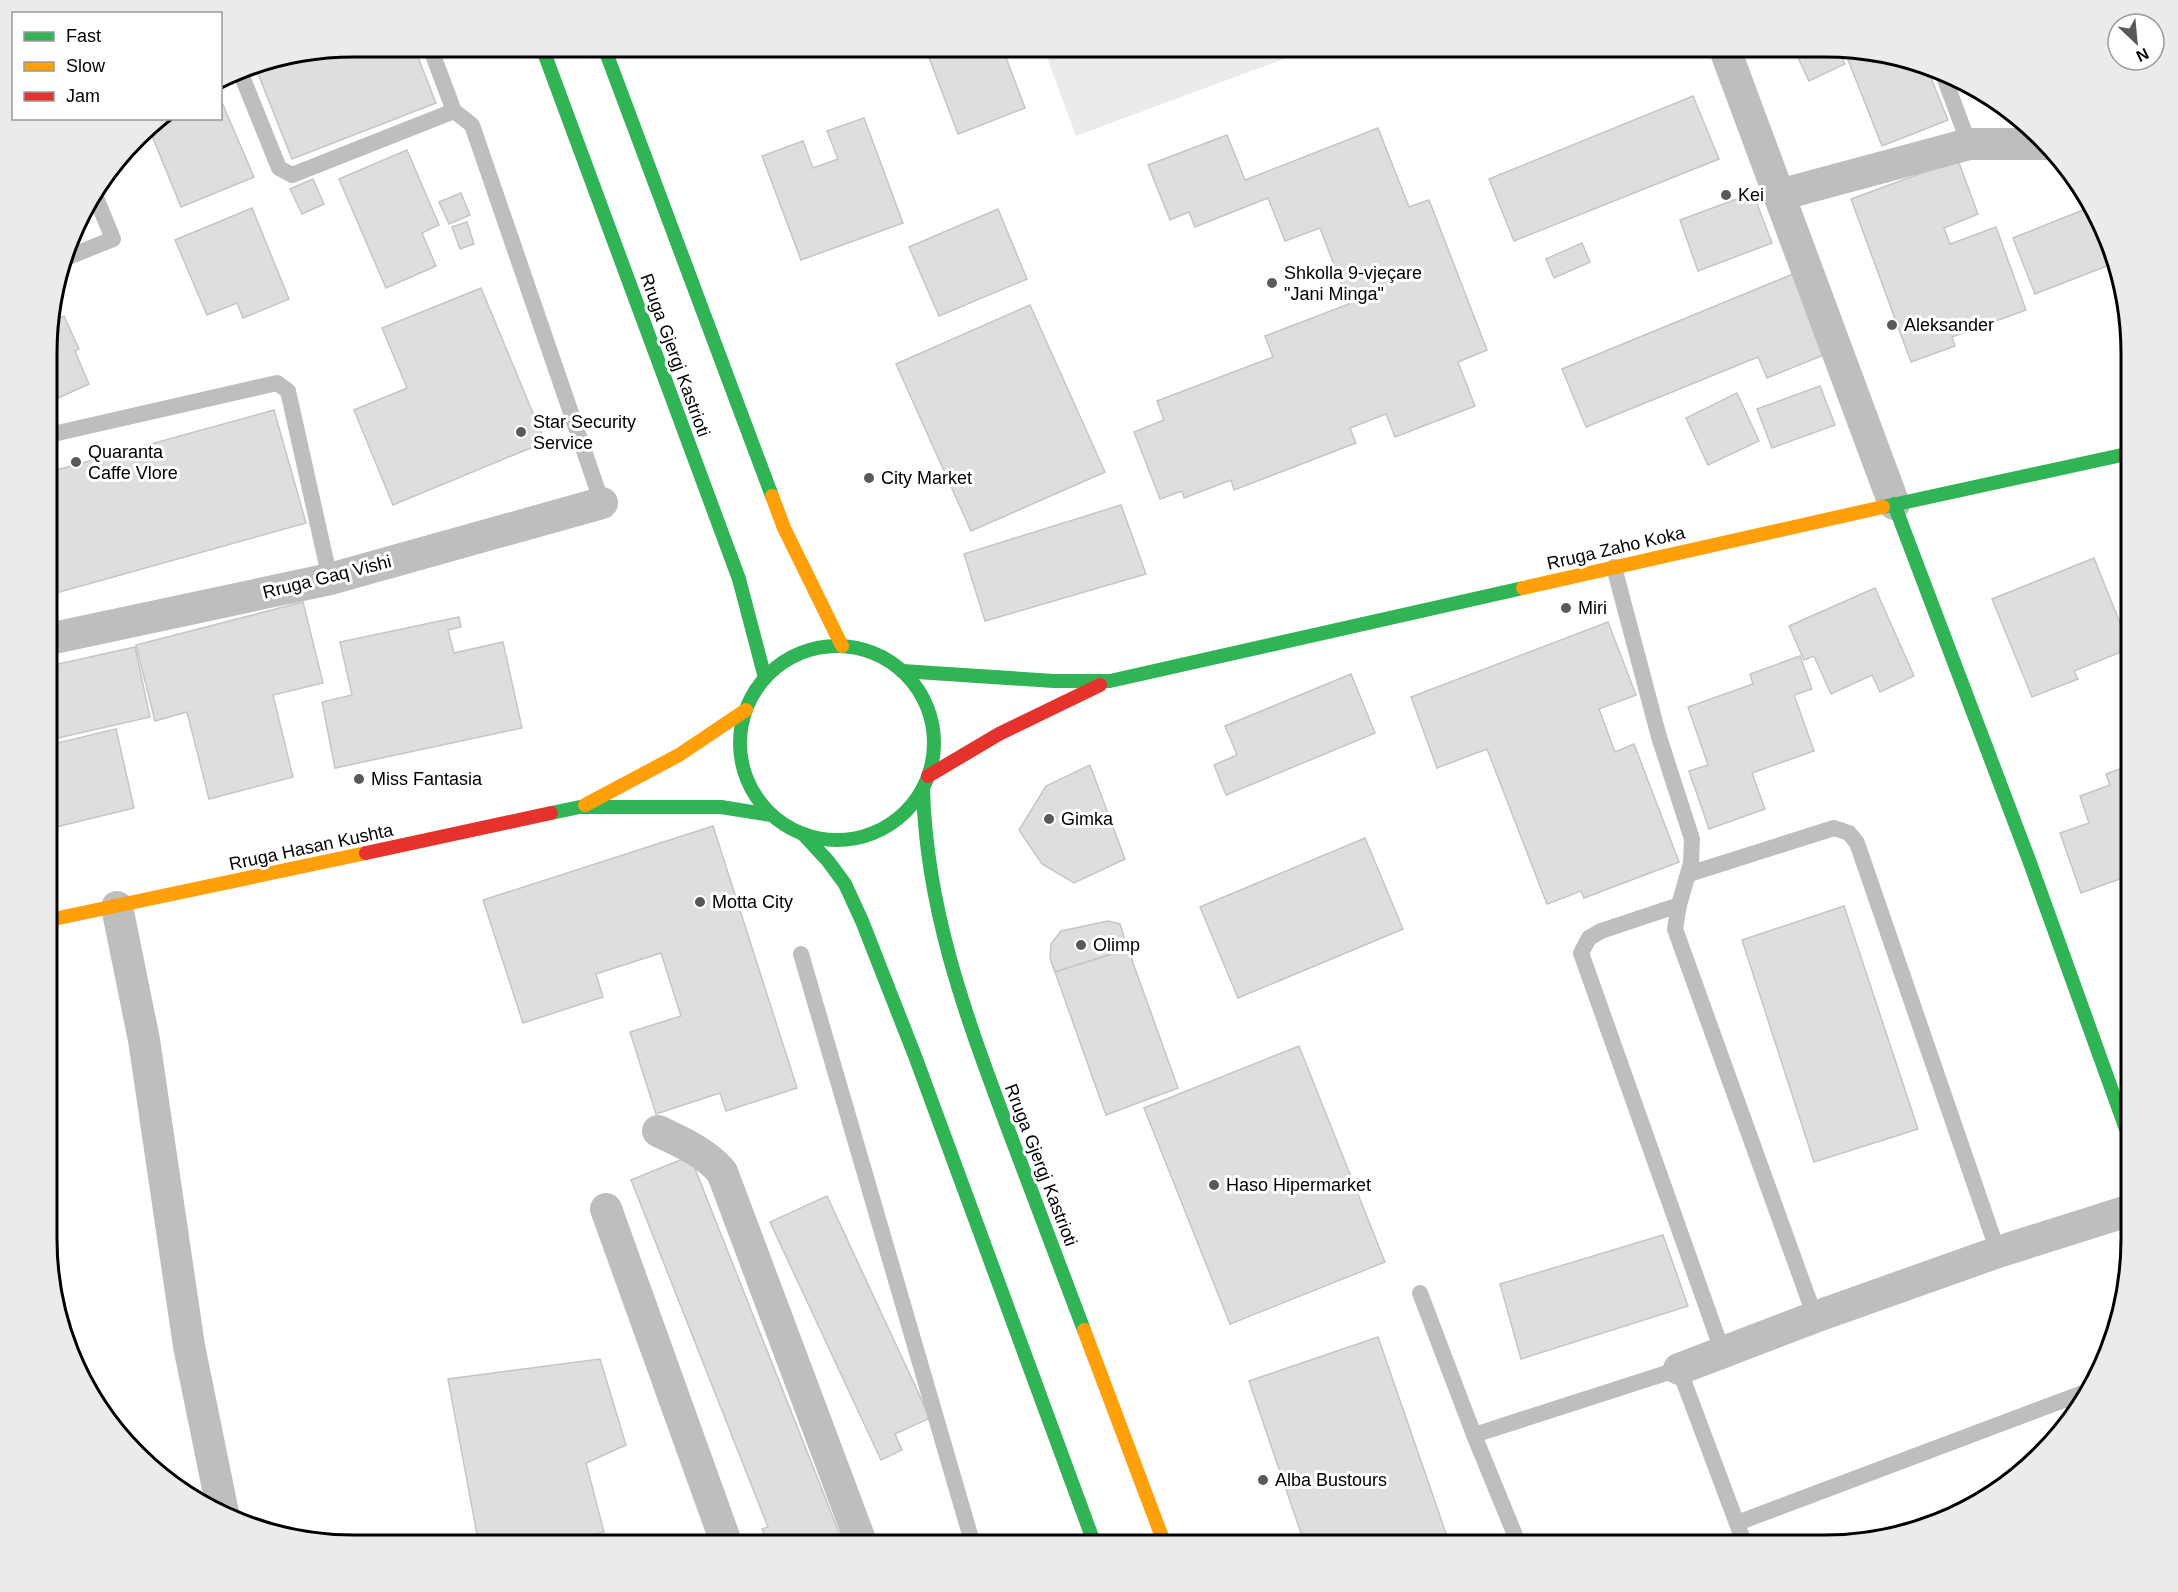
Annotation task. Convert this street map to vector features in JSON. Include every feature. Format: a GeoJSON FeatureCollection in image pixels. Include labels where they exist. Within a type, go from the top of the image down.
{"type":"FeatureCollection","features":[{"type":"Feature","properties":{"kind":"main road","name":"Rruga Gjergj Kastrioti"},"geometry":{"type":"LineString","coordinates":[[546,57],[739,579],[765,678]]}},
{"type":"Feature","properties":{"kind":"main road"},"geometry":{"type":"LineString","coordinates":[[608,57],[784,528],[842,646]]}},
{"type":"Feature","properties":{"kind":"main road","name":"Rruga Zaho Koka"},"geometry":{"type":"LineString","coordinates":[[1110,681],[1894,504],[2121,458]]}},
{"type":"Feature","properties":{"kind":"main road"},"geometry":{"type":"LineString","coordinates":[[1894,504],[2029,860],[2121,1115]]}},
{"type":"Feature","properties":{"kind":"main road"},"geometry":{"type":"LineString","coordinates":[[842,646],[864,650],[884,658],[902,671],[915,685],[925,701],[931,719],[933,748],[925,782],[912,804],[898,818],[881,829],[862,836],[843,839],[803,834],[786,826],[771,815],[754,792],[742,766],[740,747],[741,728],[746,711],[754,693],[765,678],[792,657],[825,647],[842,646]]}},
{"type":"Feature","properties":{"kind":"main road"},"geometry":{"type":"LineString","coordinates":[[902,671],[1012,679],[1110,681]]}},
{"type":"Feature","properties":{"kind":"main road"},"geometry":{"type":"LineString","coordinates":[[925,782],[999,734],[1110,681]]}},
{"type":"Feature","properties":{"kind":"main road"},"geometry":{"type":"LineString","coordinates":[[580,807],[680,755],[746,711]]}},
{"type":"Feature","properties":{"kind":"main road","name":"Rruga Gjergj Kastrioti"},"geometry":{"type":"LineString","coordinates":[[925,782],[922,823],[925,850],[949,964],[972,1033],[1161,1535]]}},
{"type":"Feature","properties":{"kind":"main road"},"geometry":{"type":"LineString","coordinates":[[580,807],[721,807],[771,815]]}},
{"type":"Feature","properties":{"kind":"main road","name":"Rruga Hasan Kushta"},"geometry":{"type":"LineString","coordinates":[[57,918],[580,807]]}},
{"type":"Feature","properties":{"kind":"main road"},"geometry":{"type":"LineString","coordinates":[[803,834],[845,884],[862,921],[915,1056],[1091,1535]]}},
{"type":"Feature","properties":{"kind":"street"},"geometry":{"type":"LineString","coordinates":[[1728,57],[1894,504]]}},
{"type":"Feature","properties":{"kind":"street"},"geometry":{"type":"LineString","coordinates":[[1779,195],[1969,144],[2034,144]]}},
{"type":"Feature","properties":{"kind":"street","name":"Rruga Gaq Vishi"},"geometry":{"type":"LineString","coordinates":[[57,637],[330,579],[602,503]]}},
{"type":"Feature","properties":{"kind":"street"},"geometry":{"type":"LineString","coordinates":[[117,907],[144,1040],[187,1336],[221,1505]]}},
{"type":"Feature","properties":{"kind":"street"},"geometry":{"type":"LineString","coordinates":[[658,1131],[713,1161],[722,1172],[858,1535]]}},
{"type":"Feature","properties":{"kind":"street"},"geometry":{"type":"LineString","coordinates":[[606,1209],[723,1535]]}},
{"type":"Feature","properties":{"kind":"street"},"geometry":{"type":"LineString","coordinates":[[1680,1369],[1815,1317],[1998,1252],[2121,1213]]}},
{"type":"Feature","properties":{"kind":"lane"},"geometry":{"type":"LineString","coordinates":[[434,57],[454,111],[472,125],[602,503]]}},
{"type":"Feature","properties":{"kind":"lane"},"geometry":{"type":"LineString","coordinates":[[243,79],[279,168],[292,175],[454,111]]}},
{"type":"Feature","properties":{"kind":"lane"},"geometry":{"type":"LineString","coordinates":[[1946,83],[1969,144]]}},
{"type":"Feature","properties":{"kind":"lane"},"geometry":{"type":"LineString","coordinates":[[74,255],[112,239],[98,203]]}},
{"type":"Feature","properties":{"kind":"lane"},"geometry":{"type":"LineString","coordinates":[[57,433],[277,383],[288,391],[330,579]]}},
{"type":"Feature","properties":{"kind":"lane"},"geometry":{"type":"LineString","coordinates":[[1614,567],[1659,737],[1692,839],[1691,863],[1679,905],[1676,928],[1815,1317]]}},
{"type":"Feature","properties":{"kind":"lane"},"geometry":{"type":"LineString","coordinates":[[1689,874],[1834,828],[1849,833],[1857,843],[1998,1252]]}},
{"type":"Feature","properties":{"kind":"lane"},"geometry":{"type":"LineString","coordinates":[[1679,905],[1601,931],[1589,938],[1581,953],[1723,1353]]}},
{"type":"Feature","properties":{"kind":"lane"},"geometry":{"type":"LineString","coordinates":[[801,954],[970,1535]]}},
{"type":"Feature","properties":{"kind":"lane"},"geometry":{"type":"LineString","coordinates":[[1420,1293],[1474,1436],[1515,1535]]}},
{"type":"Feature","properties":{"kind":"lane"},"geometry":{"type":"LineString","coordinates":[[1474,1436],[1680,1369],[1741,1535]]}},
{"type":"Feature","properties":{"kind":"lane"},"geometry":{"type":"LineString","coordinates":[[1737,1523],[2076,1396]]}},
{"type":"Feature","properties":{"kind":"shaded area"},"geometry":{"type":"Polygon","coordinates":[[[1047,57],[1289,57],[1076,136],[1047,57]]]}},
{"type":"Feature","properties":{"kind":"building"},"geometry":{"type":"Polygon","coordinates":[[[418,57],[436,103],[292,159],[258,73],[295,63],[333,58],[418,57]]]}},
{"type":"Feature","properties":{"kind":"building"},"geometry":{"type":"Polygon","coordinates":[[[929,57],[1006,57],[1025,108],[958,134],[929,57]]]}},
{"type":"Feature","properties":{"kind":"building"},"geometry":{"type":"Polygon","coordinates":[[[1798,57],[1842,58],[1845,64],[1809,81],[1798,57]]]}},
{"type":"Feature","properties":{"kind":"building"},"geometry":{"type":"Polygon","coordinates":[[[1847,58],[1902,67],[1930,77],[1948,120],[1882,146],[1847,58]]]}},
{"type":"Feature","properties":{"kind":"building"},"geometry":{"type":"Polygon","coordinates":[[[1693,96],[1719,159],[1514,241],[1489,179],[1693,96]]]}},
{"type":"Feature","properties":{"kind":"building"},"geometry":{"type":"Polygon","coordinates":[[[222,103],[254,177],[181,207],[152,136],[170,120],[222,120],[222,103]]]}},
{"type":"Feature","properties":{"kind":"building"},"geometry":{"type":"Polygon","coordinates":[[[864,118],[903,223],[801,260],[762,156],[803,141],[813,168],[838,159],[827,131],[864,118]]]}},
{"type":"Feature","properties":{"kind":"building"},"geometry":{"type":"Polygon","coordinates":[[[1378,128],[1409,207],[1429,200],[1487,350],[1458,362],[1475,406],[1395,437],[1386,414],[1350,428],[1356,443],[1234,490],[1231,480],[1184,498],[1182,491],[1160,499],[1134,432],[1164,420],[1157,401],[1273,357],[1265,336],[1349,304],[1320,228],[1285,241],[1268,198],[1195,227],[1189,212],[1170,220],[1148,165],[1227,135],[1245,180],[1378,128]]]}},
{"type":"Feature","properties":{"kind":"building"},"geometry":{"type":"Polygon","coordinates":[[[407,150],[439,225],[422,233],[436,266],[386,288],[339,179],[407,150]]]}},
{"type":"Feature","properties":{"kind":"building"},"geometry":{"type":"Polygon","coordinates":[[[1958,160],[1978,214],[1944,228],[1950,244],[1996,227],[2026,310],[1952,337],[1955,346],[1911,362],[1851,199],[1958,160]]]}},
{"type":"Feature","properties":{"kind":"building"},"geometry":{"type":"Polygon","coordinates":[[[313,179],[324,204],[302,214],[290,189],[313,179]]]}},
{"type":"Feature","properties":{"kind":"building"},"geometry":{"type":"Polygon","coordinates":[[[461,193],[470,215],[449,224],[439,202],[461,193]]]}},
{"type":"Feature","properties":{"kind":"building"},"geometry":{"type":"Polygon","coordinates":[[[1753,193],[1772,243],[1698,271],[1680,220],[1753,193]]]}},
{"type":"Feature","properties":{"kind":"building"},"geometry":{"type":"Polygon","coordinates":[[[252,208],[289,299],[243,318],[237,303],[207,315],[175,240],[252,208]]]}},
{"type":"Feature","properties":{"kind":"building"},"geometry":{"type":"Polygon","coordinates":[[[998,209],[1027,279],[939,316],[909,247],[998,209]]]}},
{"type":"Feature","properties":{"kind":"building"},"geometry":{"type":"Polygon","coordinates":[[[2084,210],[2091,222],[2108,266],[2035,294],[2013,238],[2084,210]]]}},
{"type":"Feature","properties":{"kind":"building"},"geometry":{"type":"Polygon","coordinates":[[[467,222],[474,244],[460,249],[452,227],[467,222]]]}},
{"type":"Feature","properties":{"kind":"building"},"geometry":{"type":"Polygon","coordinates":[[[1582,243],[1590,262],[1554,278],[1546,259],[1582,243]]]}},
{"type":"Feature","properties":{"kind":"building"},"geometry":{"type":"Polygon","coordinates":[[[1793,274],[1826,354],[1767,378],[1758,357],[1586,427],[1562,369],[1793,274]]]}},
{"type":"Feature","properties":{"kind":"building"},"geometry":{"type":"Polygon","coordinates":[[[481,288],[545,442],[393,505],[354,410],[407,388],[382,328],[481,288]]]}},
{"type":"Feature","properties":{"kind":"building"},"geometry":{"type":"Polygon","coordinates":[[[1030,305],[1105,472],[971,531],[896,364],[1030,305]]]}},
{"type":"Feature","properties":{"kind":"building"},"geometry":{"type":"Polygon","coordinates":[[[64,316],[79,349],[75,351],[89,384],[57,398],[57,353],[60,318],[64,316]]]}},
{"type":"Feature","properties":{"kind":"building"},"geometry":{"type":"Polygon","coordinates":[[[1820,386],[1835,425],[1772,448],[1757,409],[1820,386]]]}},
{"type":"Feature","properties":{"kind":"building"},"geometry":{"type":"Polygon","coordinates":[[[1737,393],[1759,441],[1708,465],[1686,418],[1737,393]]]}},
{"type":"Feature","properties":{"kind":"building"},"geometry":{"type":"Polygon","coordinates":[[[274,410],[306,523],[57,593],[57,470],[274,410]]]}},
{"type":"Feature","properties":{"kind":"building"},"geometry":{"type":"Polygon","coordinates":[[[1121,505],[1146,574],[985,621],[964,554],[1121,505]]]}},
{"type":"Feature","properties":{"kind":"building"},"geometry":{"type":"Polygon","coordinates":[[[2094,558],[2121,623],[2121,652],[2074,671],[2078,679],[2032,697],[1992,599],[2094,558]]]}},
{"type":"Feature","properties":{"kind":"building"},"geometry":{"type":"Polygon","coordinates":[[[1875,588],[1914,676],[1880,692],[1872,675],[1831,694],[1814,656],[1804,660],[1789,626],[1875,588]]]}},
{"type":"Feature","properties":{"kind":"building"},"geometry":{"type":"Polygon","coordinates":[[[303,602],[323,683],[273,695],[293,777],[209,799],[187,712],[155,721],[136,645],[303,602]]]}},
{"type":"Feature","properties":{"kind":"building"},"geometry":{"type":"Polygon","coordinates":[[[459,617],[461,627],[448,630],[454,653],[503,642],[522,728],[335,768],[322,702],[352,695],[340,642],[459,617]]]}},
{"type":"Feature","properties":{"kind":"building"},"geometry":{"type":"Polygon","coordinates":[[[1608,622],[1636,695],[1599,709],[1615,752],[1634,744],[1679,862],[1584,898],[1581,891],[1547,904],[1487,749],[1437,768],[1411,697],[1608,622]]]}},
{"type":"Feature","properties":{"kind":"building"},"geometry":{"type":"Polygon","coordinates":[[[135,647],[150,717],[57,738],[57,664],[135,647]]]}},
{"type":"Feature","properties":{"kind":"building"},"geometry":{"type":"Polygon","coordinates":[[[1800,656],[1812,689],[1794,695],[1814,751],[1752,773],[1765,809],[1709,829],[1689,771],[1708,765],[1688,707],[1753,684],[1750,674],[1800,656]]]}},
{"type":"Feature","properties":{"kind":"building"},"geometry":{"type":"Polygon","coordinates":[[[1351,674],[1375,733],[1226,795],[1214,765],[1237,755],[1225,726],[1351,674]]]}},
{"type":"Feature","properties":{"kind":"building"},"geometry":{"type":"Polygon","coordinates":[[[116,729],[134,808],[57,827],[57,743],[116,729]]]}},
{"type":"Feature","properties":{"kind":"building"},"geometry":{"type":"Polygon","coordinates":[[[1090,765],[1125,859],[1074,883],[1042,864],[1019,830],[1046,786],[1090,765]]]}},
{"type":"Feature","properties":{"kind":"building"},"geometry":{"type":"Polygon","coordinates":[[[2121,769],[2121,879],[2081,893],[2060,833],[2089,823],[2080,796],[2110,785],[2106,774],[2121,769]]]}},
{"type":"Feature","properties":{"kind":"building"},"geometry":{"type":"Polygon","coordinates":[[[713,826],[797,1088],[726,1111],[720,1093],[656,1114],[630,1032],[681,1016],[661,953],[596,974],[603,997],[523,1023],[483,900],[713,826]]]}},
{"type":"Feature","properties":{"kind":"building"},"geometry":{"type":"Polygon","coordinates":[[[1365,838],[1403,929],[1238,998],[1200,907],[1365,838]]]}},
{"type":"Feature","properties":{"kind":"building"},"geometry":{"type":"Polygon","coordinates":[[[1844,906],[1918,1129],[1814,1162],[1742,940],[1844,906]]]}},
{"type":"Feature","properties":{"kind":"building"},"geometry":{"type":"Polygon","coordinates":[[[1108,921],[1120,924],[1128,949],[1055,972],[1050,958],[1051,944],[1061,931],[1108,921]]]}},
{"type":"Feature","properties":{"kind":"building"},"geometry":{"type":"Polygon","coordinates":[[[1128,949],[1178,1088],[1106,1115],[1055,972],[1128,949]]]}},
{"type":"Feature","properties":{"kind":"building"},"geometry":{"type":"Polygon","coordinates":[[[1299,1046],[1385,1262],[1230,1324],[1144,1108],[1299,1046]]]}},
{"type":"Feature","properties":{"kind":"building"},"geometry":{"type":"Polygon","coordinates":[[[690,1156],[840,1535],[764,1535],[762,1529],[768,1527],[631,1180],[690,1156]]]}},
{"type":"Feature","properties":{"kind":"building"},"geometry":{"type":"Polygon","coordinates":[[[827,1196],[930,1418],[895,1434],[902,1450],[881,1460],[770,1222],[827,1196]]]}},
{"type":"Feature","properties":{"kind":"building"},"geometry":{"type":"Polygon","coordinates":[[[1663,1235],[1688,1306],[1521,1359],[1500,1284],[1663,1235]]]}},
{"type":"Feature","properties":{"kind":"building"},"geometry":{"type":"Polygon","coordinates":[[[1378,1337],[1447,1535],[1302,1535],[1249,1381],[1378,1337]]]}},
{"type":"Feature","properties":{"kind":"building"},"geometry":{"type":"Polygon","coordinates":[[[600,1359],[626,1445],[586,1463],[604,1532],[592,1535],[477,1535],[448,1379],[600,1359]]]}},
{"type":"Feature","properties":{"kind":"traffic: fast"},"geometry":{"type":"LineString","coordinates":[[546,57],[739,579],[765,678]]}},
{"type":"Feature","properties":{"kind":"traffic: fast"},"geometry":{"type":"LineString","coordinates":[[608,57],[772,496]]}},
{"type":"Feature","properties":{"kind":"traffic: fast"},"geometry":{"type":"LineString","coordinates":[[1883,507],[2121,455]]}},
{"type":"Feature","properties":{"kind":"traffic: fast"},"geometry":{"type":"LineString","coordinates":[[1894,504],[2029,860],[2121,1115]]}},
{"type":"Feature","properties":{"kind":"traffic: fast"},"geometry":{"type":"LineString","coordinates":[[902,671],[1054,681],[1110,681],[1523,588]]}},
{"type":"Feature","properties":{"kind":"traffic: fast"},"geometry":{"type":"LineString","coordinates":[[837,646],[856,648],[883,658],[898,668],[912,682],[926,706],[932,724],[934,743],[932,762],[922,789],[912,804],[898,818],[874,832],[856,838],[837,840],[818,838],[791,828],[776,818],[762,804],[748,780],[742,762],[740,743],[742,724],[752,697],[762,682],[776,668],[800,654],[818,648],[837,646]]}},
{"type":"Feature","properties":{"kind":"traffic: fast"},"geometry":{"type":"LineString","coordinates":[[923,788],[931,875],[939,917],[962,999],[1084,1330]]}},
{"type":"Feature","properties":{"kind":"traffic: fast"},"geometry":{"type":"LineString","coordinates":[[551,813],[580,807],[721,807],[771,815]]}},
{"type":"Feature","properties":{"kind":"traffic: fast"},"geometry":{"type":"LineString","coordinates":[[803,834],[845,884],[862,921],[915,1056],[1091,1535]]}},
{"type":"Feature","properties":{"kind":"traffic: slow"},"geometry":{"type":"LineString","coordinates":[[772,496],[784,528],[842,646]]}},
{"type":"Feature","properties":{"kind":"traffic: slow"},"geometry":{"type":"LineString","coordinates":[[1523,588],[1883,507]]}},
{"type":"Feature","properties":{"kind":"traffic: slow"},"geometry":{"type":"LineString","coordinates":[[585,805],[679,755],[746,710]]}},
{"type":"Feature","properties":{"kind":"traffic: slow"},"geometry":{"type":"LineString","coordinates":[[57,918],[366,853]]}},
{"type":"Feature","properties":{"kind":"traffic: slow"},"geometry":{"type":"LineString","coordinates":[[1084,1330],[1161,1535]]}},
{"type":"Feature","properties":{"kind":"traffic: jam"},"geometry":{"type":"LineString","coordinates":[[928,776],[999,734],[1100,685]]}},
{"type":"Feature","properties":{"kind":"traffic: jam"},"geometry":{"type":"LineString","coordinates":[[366,853],[551,813]]}},
{"type":"Feature","properties":{"kind":"place","name":"Kei"},"geometry":{"type":"Point","coordinates":[1726,195]}},
{"type":"Feature","properties":{"kind":"place","name":"Shkolla 9-vjeçare \"Jani Minga\""},"geometry":{"type":"Point","coordinates":[1272,283]}},
{"type":"Feature","properties":{"kind":"place","name":"Aleksander"},"geometry":{"type":"Point","coordinates":[1892,325]}},
{"type":"Feature","properties":{"kind":"place","name":"Star Security Service"},"geometry":{"type":"Point","coordinates":[521,432]}},
{"type":"Feature","properties":{"kind":"place","name":"Quaranta Caffe Vlore"},"geometry":{"type":"Point","coordinates":[76,462]}},
{"type":"Feature","properties":{"kind":"place","name":"City Market"},"geometry":{"type":"Point","coordinates":[869,478]}},
{"type":"Feature","properties":{"kind":"place","name":"Miri"},"geometry":{"type":"Point","coordinates":[1566,608]}},
{"type":"Feature","properties":{"kind":"place","name":"Miss Fantasia"},"geometry":{"type":"Point","coordinates":[359,779]}},
{"type":"Feature","properties":{"kind":"place","name":"Gimka"},"geometry":{"type":"Point","coordinates":[1049,819]}},
{"type":"Feature","properties":{"kind":"place","name":"Motta City"},"geometry":{"type":"Point","coordinates":[700,902]}},
{"type":"Feature","properties":{"kind":"place","name":"Olimp"},"geometry":{"type":"Point","coordinates":[1081,945]}},
{"type":"Feature","properties":{"kind":"place","name":"Haso Hipermarket"},"geometry":{"type":"Point","coordinates":[1214,1185]}},
{"type":"Feature","properties":{"kind":"place","name":"Alba Bustours"},"geometry":{"type":"Point","coordinates":[1263,1480]}}]}
